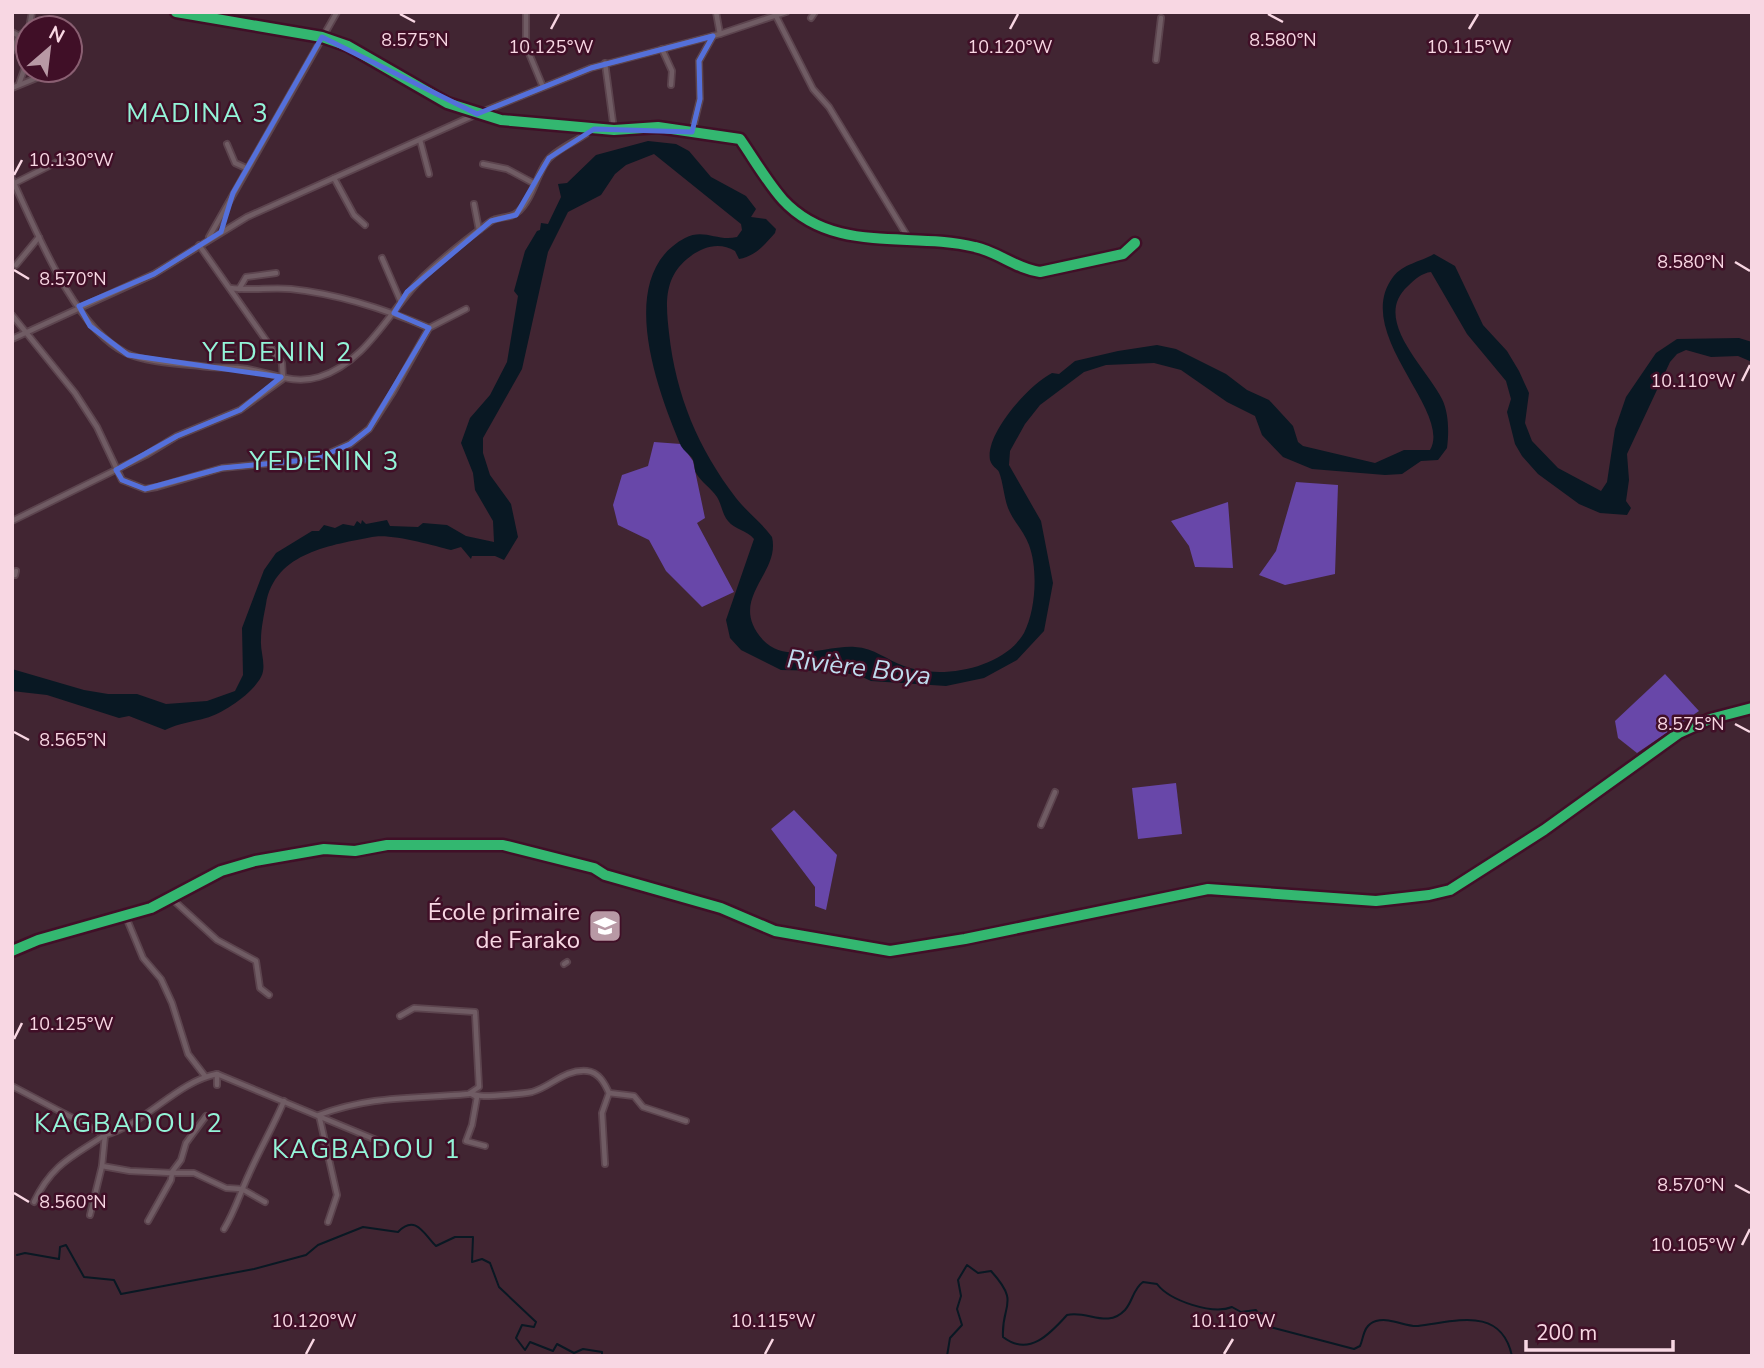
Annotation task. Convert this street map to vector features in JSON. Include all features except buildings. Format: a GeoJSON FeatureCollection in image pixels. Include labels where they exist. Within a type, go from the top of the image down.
{"type":"FeatureCollection","features":[{"type":"Feature","properties":{"kind":"street"},"geometry":{"type":"LineString","coordinates":[[176,12],[322,37],[348,46],[447,103],[477,114],[534,125],[614,130],[658,127],[740,139],[782,199],[816,226],[839,235],[909,239],[976,247],[1030,271],[1040,272],[1123,254],[1135,243]]}},
{"type":"Feature","properties":{"kind":"street"},"geometry":{"type":"LineString","coordinates":[[208,239],[337,12]]}},
{"type":"Feature","properties":{"kind":"street"},"geometry":{"type":"LineString","coordinates":[[526,12],[526,46],[543,87]]}},
{"type":"Feature","properties":{"kind":"street"},"geometry":{"type":"LineString","coordinates":[[716,12],[720,34]]}},
{"type":"Feature","properties":{"kind":"street"},"geometry":{"type":"LineString","coordinates":[[811,18],[815,12]]}},
{"type":"Feature","properties":{"kind":"street"},"geometry":{"type":"LineString","coordinates":[[12,339],[76,307],[153,274],[221,232],[477,114],[605,63],[713,36],[781,14],[813,89],[829,107],[909,239]]}},
{"type":"Feature","properties":{"kind":"street"},"geometry":{"type":"LineString","coordinates":[[1156,60],[1161,18]]}},
{"type":"Feature","properties":{"kind":"street"},"geometry":{"type":"LineString","coordinates":[[692,132],[700,99],[699,61],[713,36]]}},
{"type":"Feature","properties":{"kind":"street"},"geometry":{"type":"LineString","coordinates":[[662,49],[672,71],[671,85]]}},
{"type":"Feature","properties":{"kind":"street"},"geometry":{"type":"LineString","coordinates":[[605,63],[614,130]]}},
{"type":"Feature","properties":{"kind":"street"},"geometry":{"type":"LineString","coordinates":[[12,88],[19,84]]}},
{"type":"Feature","properties":{"kind":"street"},"geometry":{"type":"LineString","coordinates":[[80,157],[63,159],[13,182],[39,237],[74,297],[76,307],[90,326],[128,355],[247,369],[283,379],[306,379],[328,373],[348,360],[395,314],[401,302],[425,275],[497,218],[516,215],[549,158],[586,134],[588,129]]}},
{"type":"Feature","properties":{"kind":"street"},"geometry":{"type":"LineString","coordinates":[[420,141],[429,174]]}},
{"type":"Feature","properties":{"kind":"street"},"geometry":{"type":"LineString","coordinates":[[227,144],[235,163],[246,168]]}},
{"type":"Feature","properties":{"kind":"street"},"geometry":{"type":"LineString","coordinates":[[483,164],[507,169],[535,184]]}},
{"type":"Feature","properties":{"kind":"street"},"geometry":{"type":"LineString","coordinates":[[334,178],[355,215],[365,225]]}},
{"type":"Feature","properties":{"kind":"street"},"geometry":{"type":"LineString","coordinates":[[474,204],[479,231]]}},
{"type":"Feature","properties":{"kind":"street"},"geometry":{"type":"LineString","coordinates":[[221,232],[222,215]]}},
{"type":"Feature","properties":{"kind":"street"},"geometry":{"type":"LineString","coordinates":[[16,265],[39,237]]}},
{"type":"Feature","properties":{"kind":"street"},"geometry":{"type":"LineString","coordinates":[[199,245],[282,363],[283,379]]}},
{"type":"Feature","properties":{"kind":"street"},"geometry":{"type":"LineString","coordinates":[[382,258],[401,302]]}},
{"type":"Feature","properties":{"kind":"street"},"geometry":{"type":"LineString","coordinates":[[239,289],[246,277],[276,273]]}},
{"type":"Feature","properties":{"kind":"street"},"geometry":{"type":"LineString","coordinates":[[230,288],[288,288],[320,293],[395,314],[429,328]]}},
{"type":"Feature","properties":{"kind":"street"},"geometry":{"type":"LineString","coordinates":[[12,316],[75,393],[97,427],[122,480],[145,489],[211,470],[316,459],[351,444],[369,429],[429,328],[466,309]]}},
{"type":"Feature","properties":{"kind":"street"},"geometry":{"type":"LineString","coordinates":[[12,521],[116,470],[177,436],[240,410],[283,379]]}},
{"type":"Feature","properties":{"kind":"street"},"geometry":{"type":"LineString","coordinates":[[12,951],[38,940],[126,917],[171,898],[221,871],[255,861],[324,849],[355,851],[382,844],[503,845],[594,867],[605,875],[721,908],[775,931],[890,951],[965,939],[1208,889],[1376,901],[1450,890],[1544,831],[1679,733],[1710,719],[1752,708]]}},
{"type":"Feature","properties":{"kind":"street"},"geometry":{"type":"LineString","coordinates":[[1041,825],[1055,792]]}},
{"type":"Feature","properties":{"kind":"street"},"geometry":{"type":"LineString","coordinates":[[171,898],[217,940],[256,961],[260,988],[269,995]]}},
{"type":"Feature","properties":{"kind":"street"},"geometry":{"type":"LineString","coordinates":[[126,917],[143,958],[161,979],[172,1003],[188,1054],[205,1076]]}},
{"type":"Feature","properties":{"kind":"street"},"geometry":{"type":"LineString","coordinates":[[321,1116],[370,1099],[408,1095],[453,1097],[470,1093],[479,1087],[475,1012],[414,1008],[400,1016]]}},
{"type":"Feature","properties":{"kind":"street"},"geometry":{"type":"LineString","coordinates":[[470,1093],[484,1096],[530,1093],[552,1080],[588,1071],[598,1076],[609,1093]]}},
{"type":"Feature","properties":{"kind":"street"},"geometry":{"type":"LineString","coordinates":[[217,1074],[218,1085]]}},
{"type":"Feature","properties":{"kind":"street"},"geometry":{"type":"LineString","coordinates":[[34,1202],[47,1176],[105,1135],[148,1113],[205,1076],[217,1074],[382,1142]]}},
{"type":"Feature","properties":{"kind":"street"},"geometry":{"type":"LineString","coordinates":[[12,1086],[105,1135]]}},
{"type":"Feature","properties":{"kind":"street"},"geometry":{"type":"LineString","coordinates":[[470,1093],[477,1097],[466,1142],[485,1146]]}},
{"type":"Feature","properties":{"kind":"street"},"geometry":{"type":"LineString","coordinates":[[609,1093],[634,1096],[643,1107],[686,1121]]}},
{"type":"Feature","properties":{"kind":"street"},"geometry":{"type":"LineString","coordinates":[[605,1164],[602,1113],[609,1093]]}},
{"type":"Feature","properties":{"kind":"street"},"geometry":{"type":"LineString","coordinates":[[224,1229],[239,1202],[242,1189],[263,1150],[284,1101]]}},
{"type":"Feature","properties":{"kind":"street"},"geometry":{"type":"LineString","coordinates":[[148,1221],[171,1181],[172,1172],[181,1160],[186,1143],[206,1116]]}},
{"type":"Feature","properties":{"kind":"street"},"geometry":{"type":"LineString","coordinates":[[321,1116],[337,1195],[328,1222]]}},
{"type":"Feature","properties":{"kind":"street"},"geometry":{"type":"LineString","coordinates":[[90,1215],[102,1166],[105,1135]]}},
{"type":"Feature","properties":{"kind":"street"},"geometry":{"type":"LineString","coordinates":[[102,1166],[130,1171],[194,1173],[226,1188],[242,1189],[265,1202]]}},
{"type":"Feature","properties":{"kind":"highlighted area"},"geometry":{"type":"Polygon","coordinates":[[[713,36],[699,61],[700,99],[692,132],[594,129],[549,158],[516,215],[491,221],[407,292],[394,313],[429,328],[369,429],[350,444],[316,459],[222,468],[145,489],[122,480],[116,470],[177,436],[240,410],[281,377],[128,355],[90,326],[79,306],[154,274],[221,232],[233,193],[322,37],[477,114],[591,68],[713,36]]]}},
{"type":"Feature","properties":{"kind":"shaded area"},"geometry":{"type":"Polygon","coordinates":[[[654,442],[681,444],[693,461],[705,518],[697,523],[734,592],[702,607],[666,571],[649,540],[618,525],[613,505],[622,475],[648,466],[654,442]]]}},
{"type":"Feature","properties":{"kind":"shaded area"},"geometry":{"type":"Polygon","coordinates":[[[1296,482],[1338,485],[1335,574],[1285,585],[1259,575],[1276,551],[1296,482]]]}},
{"type":"Feature","properties":{"kind":"shaded area"},"geometry":{"type":"Polygon","coordinates":[[[1228,502],[1233,568],[1195,567],[1189,546],[1171,521],[1228,502]]]}},
{"type":"Feature","properties":{"kind":"shaded area"},"geometry":{"type":"Polygon","coordinates":[[[1665,674],[1699,711],[1637,753],[1618,738],[1615,721],[1665,674]]]}},
{"type":"Feature","properties":{"kind":"shaded area"},"geometry":{"type":"Polygon","coordinates":[[[1176,783],[1182,834],[1138,839],[1132,788],[1176,783]]]}},
{"type":"Feature","properties":{"kind":"shaded area"},"geometry":{"type":"Polygon","coordinates":[[[794,810],[837,855],[826,910],[815,906],[815,887],[771,829],[794,810]]]}},
{"type":"Feature","properties":{"kind":"water","name":"Rivière Boya"},"geometry":{"type":"Polygon","coordinates":[[[648,141],[676,144],[689,151],[711,177],[746,196],[756,209],[751,217],[766,219],[776,229],[763,246],[745,258],[739,259],[735,251],[723,246],[704,249],[692,255],[679,267],[670,284],[667,313],[677,378],[700,440],[736,498],[772,537],[773,550],[752,599],[750,612],[753,625],[763,640],[783,651],[795,653],[855,647],[874,652],[904,666],[935,672],[970,668],[986,663],[1014,645],[1024,633],[1031,613],[1034,566],[1027,540],[1008,508],[999,472],[990,460],[990,449],[994,437],[1021,398],[1043,379],[1052,373],[1059,374],[1075,361],[1157,345],[1176,349],[1226,374],[1247,390],[1269,400],[1293,426],[1298,442],[1303,446],[1375,463],[1404,450],[1430,450],[1433,434],[1428,414],[1392,346],[1384,322],[1383,299],[1397,273],[1434,254],[1455,266],[1483,325],[1507,351],[1519,371],[1529,393],[1525,423],[1532,441],[1558,468],[1601,491],[1607,482],[1615,429],[1626,397],[1656,353],[1677,339],[1739,338],[1752,342],[1752,362],[1738,356],[1711,357],[1686,350],[1677,354],[1670,362],[1627,454],[1629,480],[1626,501],[1631,508],[1627,515],[1600,513],[1579,504],[1538,474],[1522,456],[1515,444],[1507,412],[1511,399],[1506,381],[1467,334],[1431,272],[1408,286],[1398,299],[1395,313],[1405,343],[1442,399],[1448,423],[1447,448],[1438,460],[1421,461],[1402,474],[1312,469],[1283,457],[1262,435],[1255,416],[1227,402],[1181,370],[1154,363],[1106,365],[1084,372],[1040,405],[1025,424],[1010,451],[1009,465],[1041,521],[1053,583],[1044,631],[1017,660],[984,678],[946,686],[871,681],[858,675],[829,671],[781,670],[741,650],[730,638],[726,620],[754,539],[728,521],[717,497],[698,476],[692,458],[681,446],[662,397],[648,337],[646,307],[651,279],[663,256],[692,235],[737,237],[742,230],[741,224],[654,154],[626,165],[615,174],[601,195],[568,212],[548,252],[522,369],[483,438],[483,453],[490,475],[511,504],[518,537],[504,560],[495,556],[472,556],[471,559],[461,547],[451,550],[380,536],[341,543],[308,554],[281,572],[272,586],[262,631],[263,668],[257,683],[244,696],[220,712],[165,730],[129,716],[119,718],[47,695],[12,691],[12,669],[84,690],[108,694],[137,694],[166,704],[207,701],[235,691],[243,675],[242,628],[264,570],[276,553],[312,531],[319,531],[324,525],[335,528],[343,524],[354,526],[357,521],[361,524],[362,520],[366,524],[387,520],[390,526],[418,527],[423,523],[447,525],[466,536],[494,542],[493,521],[475,490],[473,473],[461,443],[470,418],[490,395],[507,362],[518,296],[514,291],[525,251],[540,230],[541,223],[548,224],[561,197],[558,184],[567,183],[596,155],[648,141]]]}},
{"type":"Feature","properties":{"kind":"waterway"},"geometry":{"type":"LineString","coordinates":[[17,1255],[25,1253],[59,1259],[60,1247],[66,1245],[84,1277],[114,1280],[121,1294],[254,1269],[306,1255],[318,1245],[363,1227],[398,1232],[404,1227],[415,1225],[436,1246],[455,1237],[473,1237],[472,1262],[482,1259],[490,1263],[499,1287],[536,1322],[534,1327],[522,1325],[516,1338],[525,1350],[530,1342],[553,1351],[557,1344],[574,1353],[583,1349],[602,1352],[602,1356]]}},
{"type":"Feature","properties":{"kind":"waterway"},"geometry":{"type":"LineString","coordinates":[[947,1356],[950,1338],[962,1325],[957,1309],[961,1296],[958,1280],[967,1265],[978,1273],[991,1271],[1000,1282],[1007,1298],[1003,1337],[1022,1345],[1046,1336],[1067,1315],[1104,1319],[1118,1315],[1125,1310],[1143,1282],[1157,1284],[1181,1301],[1203,1308],[1232,1307],[1241,1312],[1256,1310],[1258,1313],[1267,1314],[1270,1327],[1354,1349],[1360,1346],[1369,1325],[1376,1321],[1387,1320],[1418,1326],[1474,1320],[1498,1329],[1512,1356]]}},
{"type":"Feature","properties":{"kind":"cycle path"},"geometry":{"type":"LineString","coordinates":[[176,12],[322,37],[348,46],[447,103],[501,120],[614,130],[658,127],[740,139],[783,200],[803,217],[825,228],[849,235],[975,247],[1023,268],[1040,272],[1123,254],[1135,243]]}},
{"type":"Feature","properties":{"kind":"cycle path"},"geometry":{"type":"LineString","coordinates":[[12,951],[38,940],[151,908],[221,871],[255,861],[324,849],[355,851],[387,845],[503,845],[594,868],[605,875],[721,908],[775,931],[890,951],[965,939],[1208,889],[1376,901],[1429,895],[1450,890],[1544,830],[1679,733],[1710,719],[1752,708]]}},
{"type":"Feature","properties":{"kind":"place","name":"École primaire de Farako"},"geometry":{"type":"Point","coordinates":[605,926]}},
{"type":"Feature","properties":{"kind":"district","name":"MADINA 3"},"geometry":{"type":"Point","coordinates":[198,113]}},
{"type":"Feature","properties":{"kind":"district","name":"YEDENIN 2"},"geometry":{"type":"Point","coordinates":[278,352]}},
{"type":"Feature","properties":{"kind":"district","name":"YEDENIN 3"},"geometry":{"type":"Point","coordinates":[325,461]}},
{"type":"Feature","properties":{"kind":"district","name":"KAGBADOU 2"},"geometry":{"type":"Point","coordinates":[129,1123]}},
{"type":"Feature","properties":{"kind":"district","name":"KAGBADOU 1"},"geometry":{"type":"Point","coordinates":[367,1149]}}]}
